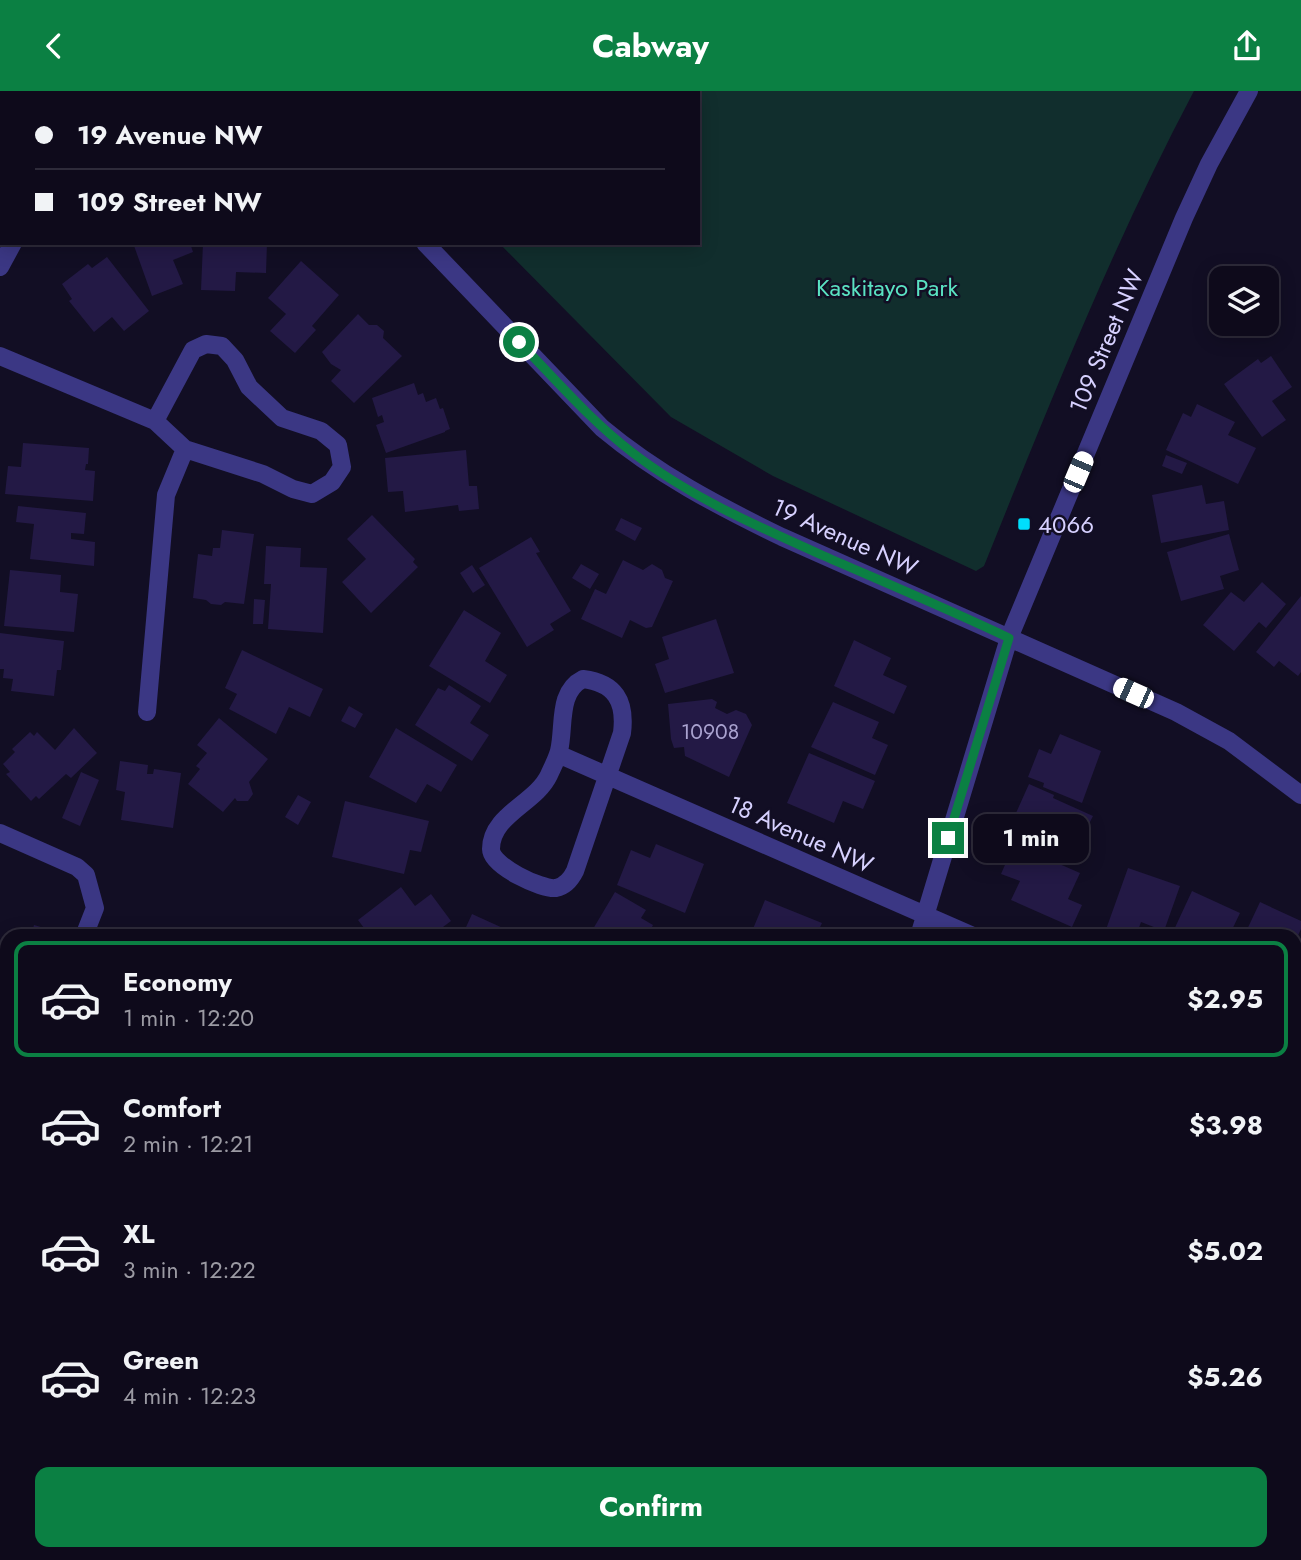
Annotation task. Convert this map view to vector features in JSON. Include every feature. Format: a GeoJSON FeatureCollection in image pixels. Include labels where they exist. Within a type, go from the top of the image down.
{"type":"FeatureCollection","features":[{"type":"Feature","properties":{"kind":"street","name":"109 Street NW"},"geometry":{"type":"LineString","coordinates":[[921,929],[1009,638],[1184,218],[1209,164],[1249,91]]}},
{"type":"Feature","properties":{"kind":"street"},"geometry":{"type":"LineString","coordinates":[[0,267],[12,245]]}},
{"type":"Feature","properties":{"kind":"street","name":"19 Avenue NW"},"geometry":{"type":"LineString","coordinates":[[427,245],[602,428],[634,454],[678,483],[726,510],[1205,727],[1261,763],[1301,795]]}},
{"type":"Feature","properties":{"kind":"street"},"geometry":{"type":"LineString","coordinates":[[0,356],[155,421],[185,449],[263,474],[293,489],[312,494],[332,482],[342,467],[338,445],[321,431],[282,418],[249,387],[235,360],[222,346],[206,344],[192,350],[155,421]]}},
{"type":"Feature","properties":{"kind":"street"},"geometry":{"type":"LineString","coordinates":[[147,712],[166,495],[185,449]]}},
{"type":"Feature","properties":{"kind":"street"},"geometry":{"type":"LineString","coordinates":[[583,679],[598,681],[613,690],[624,717],[609,775],[575,871],[569,882],[558,888],[549,888],[502,867],[492,857],[491,849],[494,833],[506,818],[546,781],[558,754],[566,697],[572,684],[583,679]]}},
{"type":"Feature","properties":{"kind":"street","name":"18 Avenue NW"},"geometry":{"type":"LineString","coordinates":[[558,754],[955,929]]}},
{"type":"Feature","properties":{"kind":"street"},"geometry":{"type":"LineString","coordinates":[[0,834],[78,867],[86,874],[95,908],[87,929]]}},
{"type":"Feature","properties":{"kind":"green space","name":"Kaskitayo Park"},"geometry":{"type":"Polygon","coordinates":[[[700,91],[1194,91],[1109,266],[984,566],[976,571],[773,476],[671,417],[501,245],[700,245],[700,91]]]}},
{"type":"Feature","properties":{"kind":"building"},"geometry":{"type":"Polygon","coordinates":[[[134,245],[191,245],[193,252],[173,260],[183,284],[152,296],[134,245]]]}},
{"type":"Feature","properties":{"kind":"building"},"geometry":{"type":"Polygon","coordinates":[[[203,245],[267,245],[266,273],[236,272],[235,291],[201,290],[203,245]]]}},
{"type":"Feature","properties":{"kind":"building"},"geometry":{"type":"Polygon","coordinates":[[[107,257],[149,311],[124,331],[112,317],[94,332],[69,301],[72,299],[62,284],[88,264],[92,268],[107,257]]]}},
{"type":"Feature","properties":{"kind":"building"},"geometry":{"type":"Polygon","coordinates":[[[301,261],[339,295],[312,326],[316,330],[295,353],[270,331],[286,314],[268,298],[301,261]]]}},
{"type":"Feature","properties":{"kind":"building"},"geometry":{"type":"Polygon","coordinates":[[[358,314],[369,325],[377,325],[384,331],[383,338],[402,356],[354,403],[331,381],[341,370],[331,364],[322,352],[358,314]]]}},
{"type":"Feature","properties":{"kind":"building"},"geometry":{"type":"Polygon","coordinates":[[[1271,356],[1292,387],[1272,401],[1286,420],[1262,437],[1224,384],[1258,359],[1261,363],[1271,356]]]}},
{"type":"Feature","properties":{"kind":"building"},"geometry":{"type":"Polygon","coordinates":[[[414,383],[418,395],[423,393],[426,402],[436,398],[440,409],[443,408],[450,429],[386,453],[376,425],[384,422],[382,415],[378,417],[372,398],[414,383]]]}},
{"type":"Feature","properties":{"kind":"building"},"geometry":{"type":"Polygon","coordinates":[[[1197,404],[1235,422],[1228,435],[1256,448],[1238,484],[1166,450],[1183,413],[1191,417],[1197,404]]]}},
{"type":"Feature","properties":{"kind":"building"},"geometry":{"type":"Polygon","coordinates":[[[23,443],[89,448],[85,470],[95,471],[93,501],[5,494],[8,466],[21,467],[23,443]]]}},
{"type":"Feature","properties":{"kind":"building"},"geometry":{"type":"Polygon","coordinates":[[[466,450],[469,486],[477,486],[479,509],[459,511],[458,505],[405,512],[403,491],[388,492],[385,458],[466,450]]]}},
{"type":"Feature","properties":{"kind":"building"},"geometry":{"type":"Polygon","coordinates":[[[1166,455],[1187,463],[1182,474],[1162,466],[1166,455]]]}},
{"type":"Feature","properties":{"kind":"building"},"geometry":{"type":"Polygon","coordinates":[[[1202,485],[1206,504],[1224,501],[1229,530],[1161,543],[1152,495],[1202,485]]]}},
{"type":"Feature","properties":{"kind":"building"},"geometry":{"type":"Polygon","coordinates":[[[18,506],[86,513],[84,534],[71,533],[71,539],[95,542],[94,566],[30,559],[34,524],[16,522],[18,506]]]}},
{"type":"Feature","properties":{"kind":"building"},"geometry":{"type":"Polygon","coordinates":[[[372,515],[415,559],[413,562],[418,567],[371,613],[342,582],[366,559],[347,539],[372,515]]]}},
{"type":"Feature","properties":{"kind":"building"},"geometry":{"type":"Polygon","coordinates":[[[621,518],[642,528],[635,541],[615,530],[621,518]]]}},
{"type":"Feature","properties":{"kind":"building"},"geometry":{"type":"Polygon","coordinates":[[[222,530],[254,534],[244,604],[211,604],[206,600],[193,598],[198,554],[212,556],[213,548],[220,548],[222,530]]]}},
{"type":"Feature","properties":{"kind":"building"},"geometry":{"type":"Polygon","coordinates":[[[1229,534],[1239,570],[1220,576],[1224,589],[1181,601],[1167,552],[1229,534]]]}},
{"type":"Feature","properties":{"kind":"building"},"geometry":{"type":"Polygon","coordinates":[[[531,537],[540,552],[536,553],[571,611],[550,624],[554,630],[527,647],[479,568],[531,537]]]}},
{"type":"Feature","properties":{"kind":"building"},"geometry":{"type":"Polygon","coordinates":[[[266,546],[301,548],[300,567],[327,568],[323,633],[268,629],[271,584],[264,584],[266,546]]]}},
{"type":"Feature","properties":{"kind":"building"},"geometry":{"type":"Polygon","coordinates":[[[623,560],[643,570],[652,564],[662,570],[665,578],[673,581],[652,627],[646,628],[630,620],[622,638],[581,619],[595,589],[606,594],[623,560]]]}},
{"type":"Feature","properties":{"kind":"building"},"geometry":{"type":"Polygon","coordinates":[[[581,564],[599,574],[590,589],[572,578],[581,564]]]}},
{"type":"Feature","properties":{"kind":"building"},"geometry":{"type":"Polygon","coordinates":[[[472,565],[485,585],[473,593],[460,573],[472,565]]]}},
{"type":"Feature","properties":{"kind":"building"},"geometry":{"type":"Polygon","coordinates":[[[10,570],[61,575],[60,592],[78,594],[74,632],[4,626],[10,570]]]}},
{"type":"Feature","properties":{"kind":"building"},"geometry":{"type":"Polygon","coordinates":[[[1262,582],[1286,604],[1266,628],[1259,622],[1234,651],[1203,625],[1231,592],[1244,602],[1262,582]]]}},
{"type":"Feature","properties":{"kind":"building"},"geometry":{"type":"Polygon","coordinates":[[[1301,596],[1301,672],[1298,676],[1279,661],[1274,667],[1256,652],[1301,596]]]}},
{"type":"Feature","properties":{"kind":"building"},"geometry":{"type":"Polygon","coordinates":[[[254,599],[265,600],[263,624],[253,624],[254,599]]]}},
{"type":"Feature","properties":{"kind":"building"},"geometry":{"type":"Polygon","coordinates":[[[464,610],[501,633],[485,661],[507,675],[490,703],[429,666],[464,610]]]}},
{"type":"Feature","properties":{"kind":"building"},"geometry":{"type":"Polygon","coordinates":[[[716,619],[734,673],[665,693],[655,664],[669,659],[662,637],[716,619]]]}},
{"type":"Feature","properties":{"kind":"building"},"geometry":{"type":"Polygon","coordinates":[[[0,633],[64,641],[61,670],[57,670],[54,696],[11,691],[13,679],[3,678],[4,669],[0,669],[0,633]]]}},
{"type":"Feature","properties":{"kind":"building"},"geometry":{"type":"Polygon","coordinates":[[[854,640],[891,658],[883,675],[907,686],[894,714],[834,686],[854,640]]]}},
{"type":"Feature","properties":{"kind":"building"},"geometry":{"type":"Polygon","coordinates":[[[242,650],[323,689],[310,717],[289,707],[276,734],[229,709],[237,694],[225,688],[242,650]]]}},
{"type":"Feature","properties":{"kind":"building"},"geometry":{"type":"Polygon","coordinates":[[[449,685],[481,706],[470,723],[489,735],[472,761],[415,725],[438,688],[445,691],[449,685]]]}},
{"type":"Feature","properties":{"kind":"building"},"geometry":{"type":"Polygon","coordinates":[[[712,699],[717,702],[715,708],[727,714],[736,710],[746,714],[752,725],[729,777],[685,756],[684,747],[674,748],[671,739],[668,704],[712,699]]]}},
{"type":"Feature","properties":{"kind":"building"},"geometry":{"type":"Polygon","coordinates":[[[833,702],[879,722],[872,738],[888,745],[875,775],[811,747],[833,702]]]}},
{"type":"Feature","properties":{"kind":"building"},"geometry":{"type":"Polygon","coordinates":[[[349,706],[363,714],[355,728],[341,721],[349,706]]]}},
{"type":"Feature","properties":{"kind":"building"},"geometry":{"type":"Polygon","coordinates":[[[219,718],[268,759],[249,782],[253,794],[248,801],[237,801],[235,798],[223,812],[188,784],[200,769],[196,766],[207,753],[197,745],[219,718]]]}},
{"type":"Feature","properties":{"kind":"building"},"geometry":{"type":"Polygon","coordinates":[[[74,728],[97,753],[71,778],[66,774],[39,799],[36,796],[31,801],[6,774],[10,772],[3,764],[15,752],[12,749],[30,732],[34,736],[37,732],[55,750],[74,728]]]}},
{"type":"Feature","properties":{"kind":"building"},"geometry":{"type":"Polygon","coordinates":[[[396,728],[457,765],[441,792],[427,784],[416,803],[369,777],[396,728]]]}},
{"type":"Feature","properties":{"kind":"building"},"geometry":{"type":"Polygon","coordinates":[[[1060,734],[1101,751],[1082,803],[1043,787],[1044,783],[1028,777],[1039,749],[1051,754],[1060,734]]]}},
{"type":"Feature","properties":{"kind":"building"},"geometry":{"type":"Polygon","coordinates":[[[809,753],[875,781],[863,809],[843,801],[834,823],[787,803],[809,753]]]}},
{"type":"Feature","properties":{"kind":"building"},"geometry":{"type":"Polygon","coordinates":[[[120,761],[148,765],[147,774],[153,774],[154,769],[181,773],[173,828],[121,820],[125,792],[116,790],[120,761]]]}},
{"type":"Feature","properties":{"kind":"building"},"geometry":{"type":"Polygon","coordinates":[[[81,772],[99,780],[80,826],[62,818],[81,772]]]}},
{"type":"Feature","properties":{"kind":"building"},"geometry":{"type":"Polygon","coordinates":[[[1029,784],[1093,816],[1071,859],[1025,838],[1033,820],[1016,813],[1029,784]]]}},
{"type":"Feature","properties":{"kind":"building"},"geometry":{"type":"Polygon","coordinates":[[[298,795],[311,802],[298,825],[285,817],[298,795]]]}},
{"type":"Feature","properties":{"kind":"building"},"geometry":{"type":"Polygon","coordinates":[[[345,801],[429,821],[421,852],[410,850],[404,874],[332,857],[345,801]]]}},
{"type":"Feature","properties":{"kind":"building"},"geometry":{"type":"Polygon","coordinates":[[[656,844],[704,864],[685,913],[617,885],[631,850],[650,858],[656,844]]]}},
{"type":"Feature","properties":{"kind":"building"},"geometry":{"type":"Polygon","coordinates":[[[1014,844],[1080,873],[1068,899],[1082,905],[1072,927],[1011,900],[1020,881],[1001,874],[1014,844]]]}},
{"type":"Feature","properties":{"kind":"building"},"geometry":{"type":"Polygon","coordinates":[[[1128,868],[1180,886],[1165,929],[1141,922],[1138,929],[1106,929],[1128,868]]]}},
{"type":"Feature","properties":{"kind":"building"},"geometry":{"type":"Polygon","coordinates":[[[401,887],[415,906],[431,894],[451,921],[443,927],[445,929],[365,929],[358,920],[401,887]]]}},
{"type":"Feature","properties":{"kind":"building"},"geometry":{"type":"Polygon","coordinates":[[[1192,891],[1240,913],[1232,929],[1174,929],[1192,891]]]}},
{"type":"Feature","properties":{"kind":"building"},"geometry":{"type":"Polygon","coordinates":[[[615,892],[646,910],[641,918],[653,925],[651,929],[593,929],[615,892]]]}},
{"type":"Feature","properties":{"kind":"building"},"geometry":{"type":"Polygon","coordinates":[[[765,900],[822,923],[819,929],[753,929],[765,900]]]}},
{"type":"Feature","properties":{"kind":"building"},"geometry":{"type":"Polygon","coordinates":[[[1260,902],[1301,921],[1301,929],[1247,929],[1260,902]]]}},
{"type":"Feature","properties":{"kind":"building"},"geometry":{"type":"Polygon","coordinates":[[[472,914],[505,929],[465,929],[472,914]]]}},
{"type":"Feature","properties":{"kind":"place","name":"4066"},"geometry":{"type":"Point","coordinates":[1024,524]}},
{"type":"Feature","properties":{"kind":"route"},"geometry":{"type":"LineString","coordinates":[[519,342],[602,428],[634,454],[678,483],[782,537],[1009,638],[948,838]]}}]}
